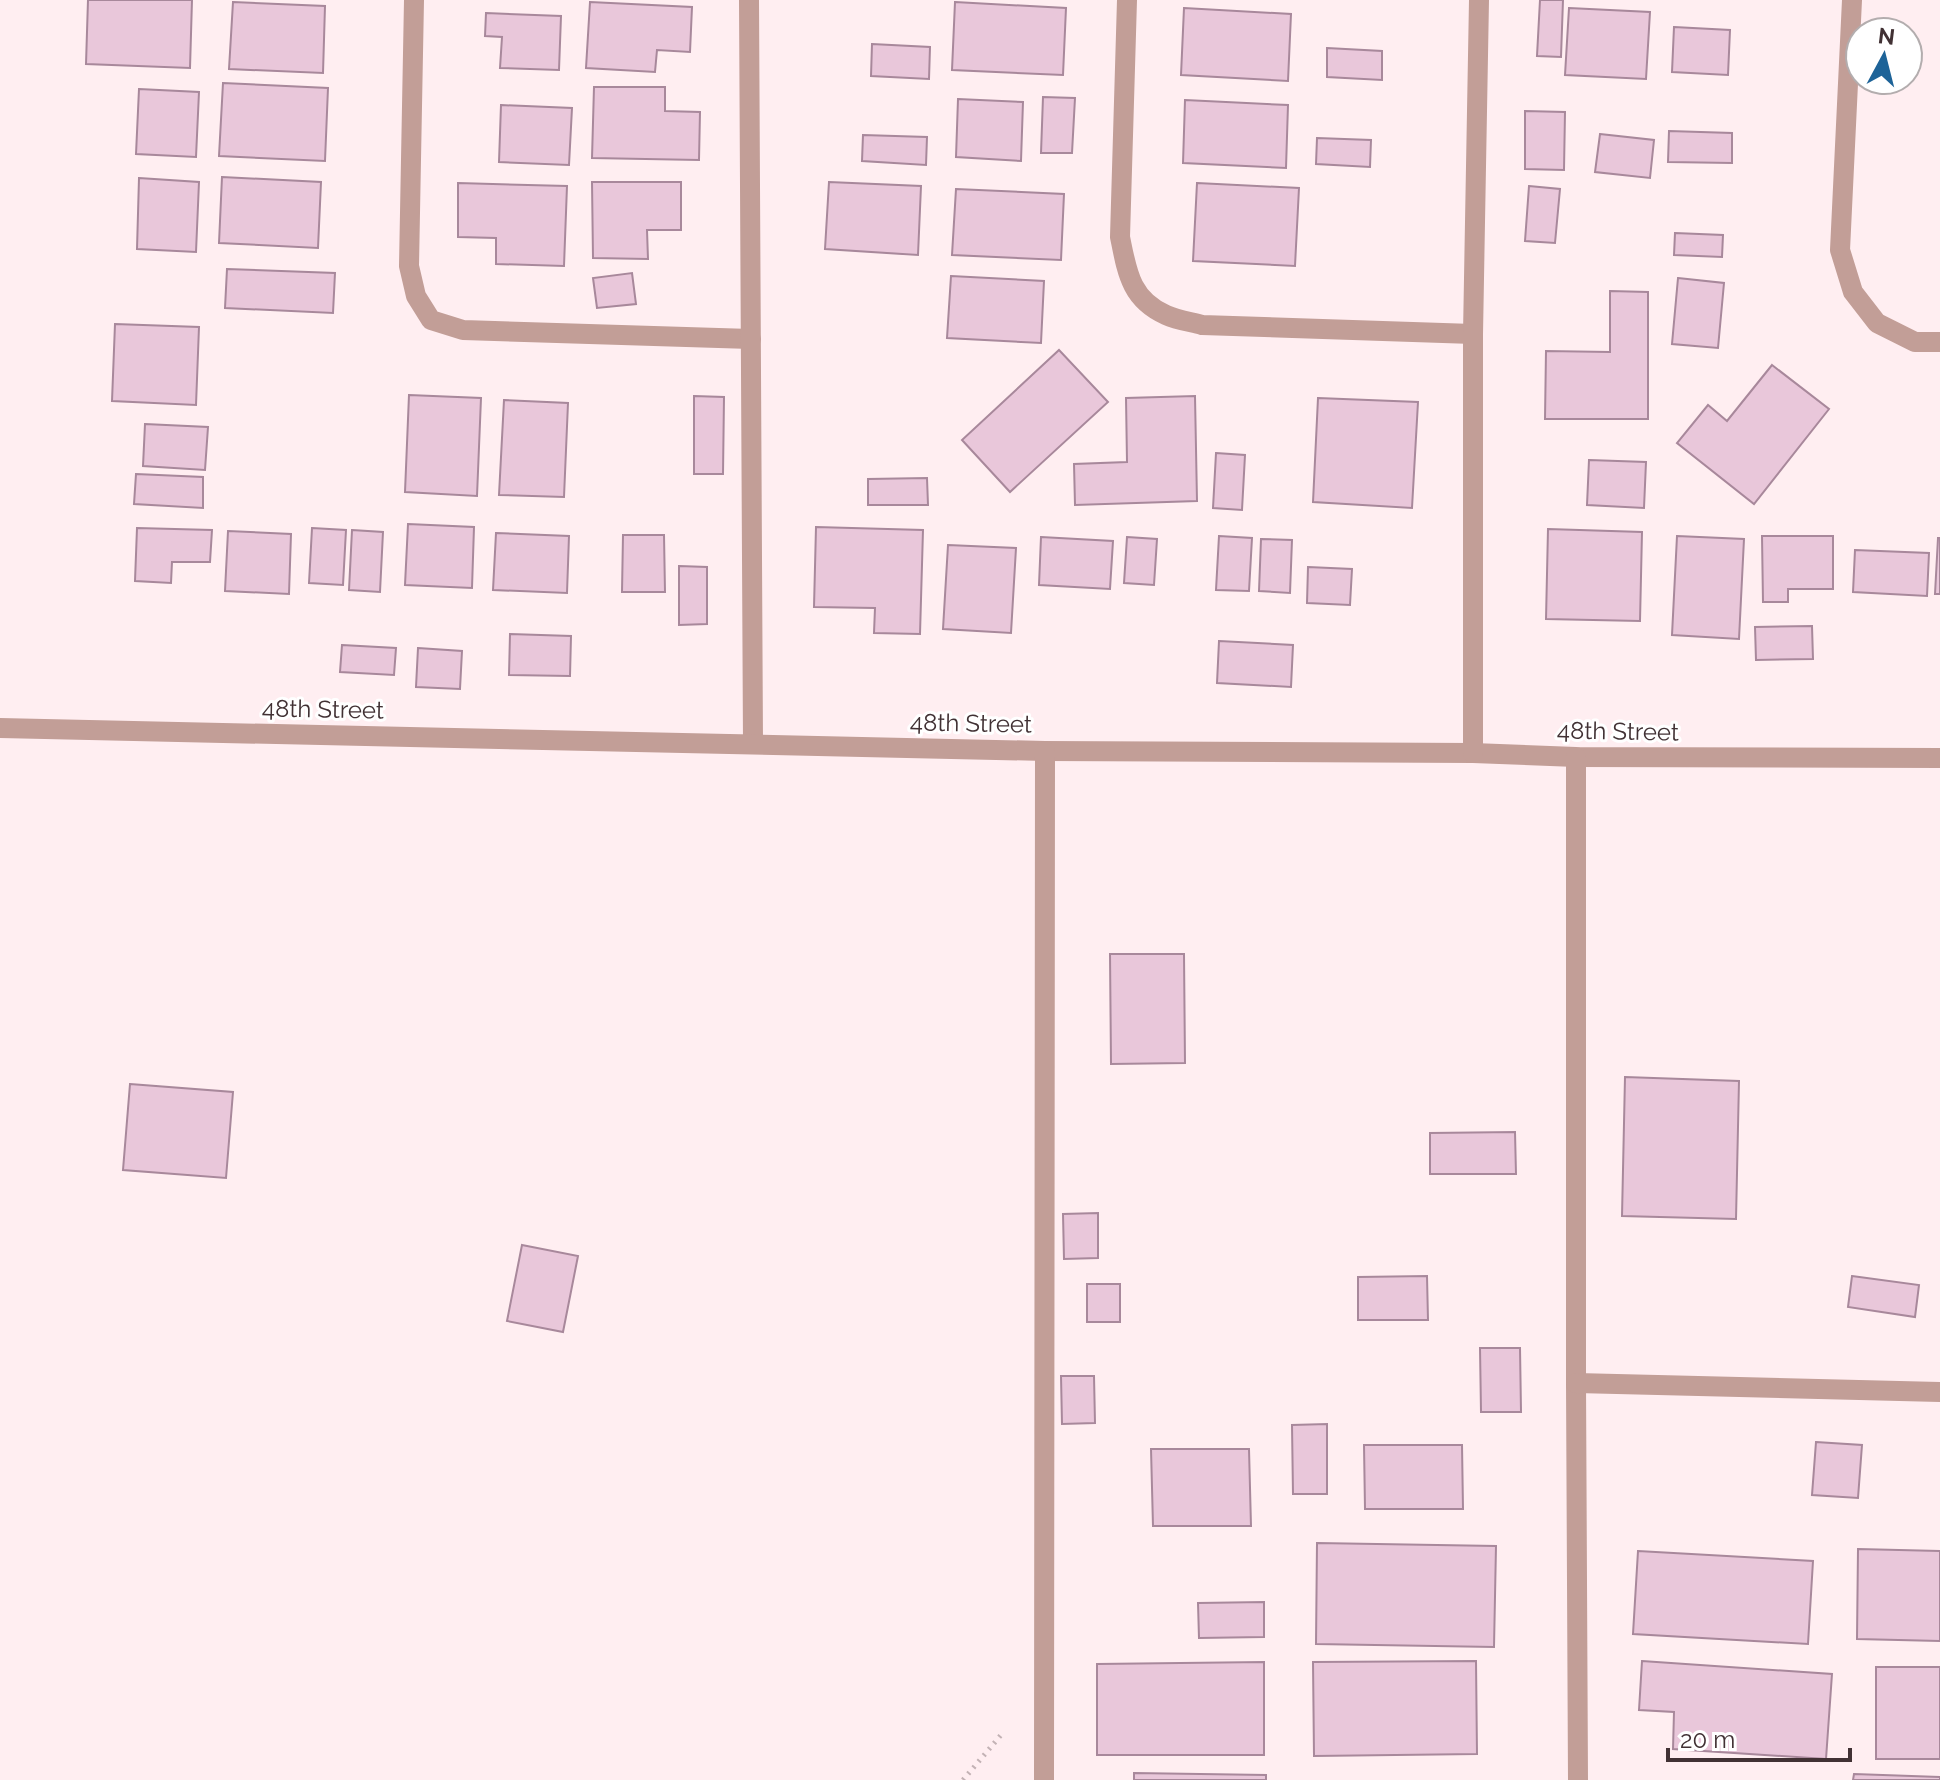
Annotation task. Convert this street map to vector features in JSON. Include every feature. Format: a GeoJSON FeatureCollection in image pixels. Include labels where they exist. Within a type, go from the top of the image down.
{"type":"FeatureCollection","features":[{"type":"Feature","properties":{"kind":"street"},"geometry":{"type":"LineString","coordinates":[[414,0],[409,266],[416,296],[431,320],[463,330],[751,339]]}},
{"type":"Feature","properties":{"kind":"street"},"geometry":{"type":"LineString","coordinates":[[749,0],[753,744]]}},
{"type":"Feature","properties":{"kind":"street"},"geometry":{"type":"LineString","coordinates":[[1127,0],[1120,237],[1127,273],[1137,295],[1165,314],[1202,325],[1473,334]]}},
{"type":"Feature","properties":{"kind":"street"},"geometry":{"type":"LineString","coordinates":[[1473,753],[1473,334],[1479,0]]}},
{"type":"Feature","properties":{"kind":"street"},"geometry":{"type":"LineString","coordinates":[[1852,0],[1840,250],[1853,292],[1877,323],[1915,342],[1940,342]]}},
{"type":"Feature","properties":{"kind":"street","name":"48th Street"},"geometry":{"type":"LineString","coordinates":[[0,728],[1045,751],[1940,758]]}},
{"type":"Feature","properties":{"kind":"street"},"geometry":{"type":"LineString","coordinates":[[1044,1780],[1045,751]]}},
{"type":"Feature","properties":{"kind":"street"},"geometry":{"type":"LineString","coordinates":[[1576,757],[1578,1780]]}},
{"type":"Feature","properties":{"kind":"street"},"geometry":{"type":"LineString","coordinates":[[1576,1383],[1940,1392]]}},
{"type":"Feature","properties":{"kind":"building"},"geometry":{"type":"Polygon","coordinates":[[[88,0],[192,0],[190,68],[86,64],[88,0]]]}},
{"type":"Feature","properties":{"kind":"building"},"geometry":{"type":"Polygon","coordinates":[[[1540,0],[1563,0],[1561,57],[1537,56],[1540,0]]]}},
{"type":"Feature","properties":{"kind":"building"},"geometry":{"type":"Polygon","coordinates":[[[233,2],[325,6],[323,73],[229,69],[233,2]]]}},
{"type":"Feature","properties":{"kind":"building"},"geometry":{"type":"Polygon","coordinates":[[[590,2],[692,7],[690,52],[657,50],[655,72],[586,68],[590,2]]]}},
{"type":"Feature","properties":{"kind":"building"},"geometry":{"type":"Polygon","coordinates":[[[955,2],[1066,8],[1063,75],[952,70],[955,2]]]}},
{"type":"Feature","properties":{"kind":"building"},"geometry":{"type":"Polygon","coordinates":[[[1184,8],[1291,14],[1288,81],[1181,75],[1184,8]]]}},
{"type":"Feature","properties":{"kind":"building"},"geometry":{"type":"Polygon","coordinates":[[[1569,8],[1650,12],[1646,79],[1565,75],[1569,8]]]}},
{"type":"Feature","properties":{"kind":"building"},"geometry":{"type":"Polygon","coordinates":[[[486,13],[561,16],[559,70],[500,68],[502,37],[485,36],[486,13]]]}},
{"type":"Feature","properties":{"kind":"building"},"geometry":{"type":"Polygon","coordinates":[[[1674,27],[1730,30],[1728,75],[1672,72],[1674,27]]]}},
{"type":"Feature","properties":{"kind":"building"},"geometry":{"type":"Polygon","coordinates":[[[872,44],[930,47],[929,79],[871,76],[872,44]]]}},
{"type":"Feature","properties":{"kind":"building"},"geometry":{"type":"Polygon","coordinates":[[[1327,48],[1382,51],[1382,80],[1327,77],[1327,48]]]}},
{"type":"Feature","properties":{"kind":"building"},"geometry":{"type":"Polygon","coordinates":[[[223,83],[328,88],[325,161],[219,156],[223,83]]]}},
{"type":"Feature","properties":{"kind":"building"},"geometry":{"type":"Polygon","coordinates":[[[594,87],[665,87],[665,111],[700,112],[699,160],[592,158],[594,87]]]}},
{"type":"Feature","properties":{"kind":"building"},"geometry":{"type":"Polygon","coordinates":[[[139,89],[199,92],[196,157],[136,154],[139,89]]]}},
{"type":"Feature","properties":{"kind":"building"},"geometry":{"type":"Polygon","coordinates":[[[1043,97],[1075,98],[1072,153],[1041,153],[1043,97]]]}},
{"type":"Feature","properties":{"kind":"building"},"geometry":{"type":"Polygon","coordinates":[[[958,99],[1023,102],[1021,161],[956,157],[958,99]]]}},
{"type":"Feature","properties":{"kind":"building"},"geometry":{"type":"Polygon","coordinates":[[[1185,100],[1288,105],[1286,168],[1183,163],[1185,100]]]}},
{"type":"Feature","properties":{"kind":"building"},"geometry":{"type":"Polygon","coordinates":[[[501,105],[572,108],[569,165],[499,162],[501,105]]]}},
{"type":"Feature","properties":{"kind":"building"},"geometry":{"type":"Polygon","coordinates":[[[1525,111],[1565,112],[1564,170],[1525,169],[1525,111]]]}},
{"type":"Feature","properties":{"kind":"building"},"geometry":{"type":"Polygon","coordinates":[[[1669,131],[1732,133],[1732,163],[1668,162],[1669,131]]]}},
{"type":"Feature","properties":{"kind":"building"},"geometry":{"type":"Polygon","coordinates":[[[1600,134],[1654,140],[1650,178],[1595,172],[1600,134]]]}},
{"type":"Feature","properties":{"kind":"building"},"geometry":{"type":"Polygon","coordinates":[[[863,135],[927,137],[926,165],[862,161],[863,135]]]}},
{"type":"Feature","properties":{"kind":"building"},"geometry":{"type":"Polygon","coordinates":[[[1317,138],[1371,140],[1370,167],[1316,164],[1317,138]]]}},
{"type":"Feature","properties":{"kind":"building"},"geometry":{"type":"Polygon","coordinates":[[[222,177],[321,182],[318,248],[219,243],[222,177]]]}},
{"type":"Feature","properties":{"kind":"building"},"geometry":{"type":"Polygon","coordinates":[[[139,178],[199,182],[196,252],[137,249],[139,178]]]}},
{"type":"Feature","properties":{"kind":"building"},"geometry":{"type":"Polygon","coordinates":[[[592,182],[681,182],[681,230],[647,230],[648,259],[593,258],[592,182]]]}},
{"type":"Feature","properties":{"kind":"building"},"geometry":{"type":"Polygon","coordinates":[[[829,182],[921,186],[918,255],[825,249],[829,182]]]}},
{"type":"Feature","properties":{"kind":"building"},"geometry":{"type":"Polygon","coordinates":[[[458,183],[567,186],[564,266],[496,264],[496,238],[458,237],[458,183]]]}},
{"type":"Feature","properties":{"kind":"building"},"geometry":{"type":"Polygon","coordinates":[[[1197,183],[1299,188],[1295,266],[1193,261],[1197,183]]]}},
{"type":"Feature","properties":{"kind":"building"},"geometry":{"type":"Polygon","coordinates":[[[1529,186],[1560,189],[1555,243],[1525,241],[1529,186]]]}},
{"type":"Feature","properties":{"kind":"building"},"geometry":{"type":"Polygon","coordinates":[[[956,189],[1064,194],[1061,260],[952,255],[956,189]]]}},
{"type":"Feature","properties":{"kind":"building"},"geometry":{"type":"Polygon","coordinates":[[[1675,233],[1723,235],[1722,257],[1674,255],[1675,233]]]}},
{"type":"Feature","properties":{"kind":"building"},"geometry":{"type":"Polygon","coordinates":[[[227,269],[335,273],[333,313],[225,308],[227,269]]]}},
{"type":"Feature","properties":{"kind":"building"},"geometry":{"type":"Polygon","coordinates":[[[632,273],[636,304],[597,308],[593,278],[632,273]]]}},
{"type":"Feature","properties":{"kind":"building"},"geometry":{"type":"Polygon","coordinates":[[[951,276],[1044,281],[1041,343],[947,338],[951,276]]]}},
{"type":"Feature","properties":{"kind":"building"},"geometry":{"type":"Polygon","coordinates":[[[1678,278],[1724,283],[1718,348],[1672,344],[1678,278]]]}},
{"type":"Feature","properties":{"kind":"building"},"geometry":{"type":"Polygon","coordinates":[[[1610,291],[1648,292],[1648,419],[1545,419],[1546,351],[1610,352],[1610,291]]]}},
{"type":"Feature","properties":{"kind":"building"},"geometry":{"type":"Polygon","coordinates":[[[115,324],[199,327],[196,405],[112,401],[115,324]]]}},
{"type":"Feature","properties":{"kind":"building"},"geometry":{"type":"Polygon","coordinates":[[[1059,350],[1108,402],[1010,492],[962,440],[1059,350]]]}},
{"type":"Feature","properties":{"kind":"building"},"geometry":{"type":"Polygon","coordinates":[[[1772,365],[1829,409],[1754,504],[1677,443],[1708,405],[1727,421],[1772,365]]]}},
{"type":"Feature","properties":{"kind":"building"},"geometry":{"type":"Polygon","coordinates":[[[409,395],[481,398],[477,496],[405,492],[409,395]]]}},
{"type":"Feature","properties":{"kind":"building"},"geometry":{"type":"Polygon","coordinates":[[[694,396],[724,397],[723,474],[694,474],[694,396]]]}},
{"type":"Feature","properties":{"kind":"building"},"geometry":{"type":"Polygon","coordinates":[[[1195,396],[1197,501],[1075,505],[1074,464],[1127,462],[1126,398],[1195,396]]]}},
{"type":"Feature","properties":{"kind":"building"},"geometry":{"type":"Polygon","coordinates":[[[1318,398],[1418,402],[1412,508],[1313,502],[1318,398]]]}},
{"type":"Feature","properties":{"kind":"building"},"geometry":{"type":"Polygon","coordinates":[[[504,400],[568,403],[564,497],[499,495],[504,400]]]}},
{"type":"Feature","properties":{"kind":"building"},"geometry":{"type":"Polygon","coordinates":[[[145,424],[208,427],[205,470],[143,466],[145,424]]]}},
{"type":"Feature","properties":{"kind":"building"},"geometry":{"type":"Polygon","coordinates":[[[1216,453],[1245,455],[1242,510],[1213,508],[1216,453]]]}},
{"type":"Feature","properties":{"kind":"building"},"geometry":{"type":"Polygon","coordinates":[[[1589,460],[1646,462],[1644,508],[1587,505],[1589,460]]]}},
{"type":"Feature","properties":{"kind":"building"},"geometry":{"type":"Polygon","coordinates":[[[136,474],[203,477],[203,508],[134,504],[136,474]]]}},
{"type":"Feature","properties":{"kind":"building"},"geometry":{"type":"Polygon","coordinates":[[[927,478],[928,505],[868,505],[868,479],[927,478]]]}},
{"type":"Feature","properties":{"kind":"building"},"geometry":{"type":"Polygon","coordinates":[[[408,524],[474,527],[472,588],[405,585],[408,524]]]}},
{"type":"Feature","properties":{"kind":"building"},"geometry":{"type":"Polygon","coordinates":[[[816,527],[923,530],[920,634],[874,633],[875,608],[814,607],[816,527]]]}},
{"type":"Feature","properties":{"kind":"building"},"geometry":{"type":"Polygon","coordinates":[[[137,528],[212,530],[210,562],[172,562],[171,583],[135,581],[137,528]]]}},
{"type":"Feature","properties":{"kind":"building"},"geometry":{"type":"Polygon","coordinates":[[[312,528],[346,530],[343,585],[309,583],[312,528]]]}},
{"type":"Feature","properties":{"kind":"building"},"geometry":{"type":"Polygon","coordinates":[[[1548,529],[1642,532],[1640,621],[1546,619],[1548,529]]]}},
{"type":"Feature","properties":{"kind":"building"},"geometry":{"type":"Polygon","coordinates":[[[352,530],[383,532],[380,592],[349,590],[352,530]]]}},
{"type":"Feature","properties":{"kind":"building"},"geometry":{"type":"Polygon","coordinates":[[[228,531],[291,534],[289,594],[225,591],[228,531]]]}},
{"type":"Feature","properties":{"kind":"building"},"geometry":{"type":"Polygon","coordinates":[[[496,533],[569,536],[567,593],[493,590],[496,533]]]}},
{"type":"Feature","properties":{"kind":"building"},"geometry":{"type":"Polygon","coordinates":[[[623,535],[664,535],[665,592],[622,592],[623,535]]]}},
{"type":"Feature","properties":{"kind":"building"},"geometry":{"type":"Polygon","coordinates":[[[1219,536],[1252,538],[1249,591],[1216,590],[1219,536]]]}},
{"type":"Feature","properties":{"kind":"building"},"geometry":{"type":"Polygon","coordinates":[[[1677,536],[1744,539],[1739,639],[1672,635],[1677,536]]]}},
{"type":"Feature","properties":{"kind":"building"},"geometry":{"type":"Polygon","coordinates":[[[1762,536],[1833,536],[1833,589],[1788,589],[1788,602],[1763,602],[1762,536]]]}},
{"type":"Feature","properties":{"kind":"building"},"geometry":{"type":"Polygon","coordinates":[[[1041,537],[1113,541],[1110,589],[1039,585],[1041,537]]]}},
{"type":"Feature","properties":{"kind":"building"},"geometry":{"type":"Polygon","coordinates":[[[1127,537],[1157,539],[1154,585],[1124,583],[1127,537]]]}},
{"type":"Feature","properties":{"kind":"building"},"geometry":{"type":"Polygon","coordinates":[[[1938,538],[1940,594],[1935,594],[1938,538]]]}},
{"type":"Feature","properties":{"kind":"building"},"geometry":{"type":"Polygon","coordinates":[[[1261,539],[1292,540],[1290,593],[1259,591],[1261,539]]]}},
{"type":"Feature","properties":{"kind":"building"},"geometry":{"type":"Polygon","coordinates":[[[948,545],[1016,548],[1011,633],[943,629],[948,545]]]}},
{"type":"Feature","properties":{"kind":"building"},"geometry":{"type":"Polygon","coordinates":[[[1855,550],[1929,553],[1927,596],[1853,592],[1855,550]]]}},
{"type":"Feature","properties":{"kind":"building"},"geometry":{"type":"Polygon","coordinates":[[[679,566],[707,567],[707,624],[679,625],[679,566]]]}},
{"type":"Feature","properties":{"kind":"building"},"geometry":{"type":"Polygon","coordinates":[[[1308,567],[1352,569],[1350,605],[1307,603],[1308,567]]]}},
{"type":"Feature","properties":{"kind":"building"},"geometry":{"type":"Polygon","coordinates":[[[1812,626],[1813,659],[1756,660],[1755,627],[1812,626]]]}},
{"type":"Feature","properties":{"kind":"building"},"geometry":{"type":"Polygon","coordinates":[[[510,634],[571,636],[570,676],[509,675],[510,634]]]}},
{"type":"Feature","properties":{"kind":"building"},"geometry":{"type":"Polygon","coordinates":[[[1219,641],[1293,645],[1291,687],[1217,683],[1219,641]]]}},
{"type":"Feature","properties":{"kind":"building"},"geometry":{"type":"Polygon","coordinates":[[[342,645],[396,648],[394,675],[340,672],[342,645]]]}},
{"type":"Feature","properties":{"kind":"building"},"geometry":{"type":"Polygon","coordinates":[[[418,648],[462,651],[460,689],[416,687],[418,648]]]}},
{"type":"Feature","properties":{"kind":"building"},"geometry":{"type":"Polygon","coordinates":[[[1110,954],[1184,954],[1185,1063],[1111,1064],[1110,954]]]}},
{"type":"Feature","properties":{"kind":"building"},"geometry":{"type":"Polygon","coordinates":[[[1625,1077],[1739,1081],[1736,1219],[1622,1216],[1625,1077]]]}},
{"type":"Feature","properties":{"kind":"building"},"geometry":{"type":"Polygon","coordinates":[[[130,1084],[233,1092],[226,1178],[123,1170],[130,1084]]]}},
{"type":"Feature","properties":{"kind":"building"},"geometry":{"type":"Polygon","coordinates":[[[1515,1132],[1516,1174],[1430,1174],[1430,1133],[1515,1132]]]}},
{"type":"Feature","properties":{"kind":"building"},"geometry":{"type":"Polygon","coordinates":[[[1098,1213],[1098,1258],[1064,1259],[1063,1214],[1098,1213]]]}},
{"type":"Feature","properties":{"kind":"building"},"geometry":{"type":"Polygon","coordinates":[[[522,1245],[578,1256],[563,1332],[507,1321],[522,1245]]]}},
{"type":"Feature","properties":{"kind":"building"},"geometry":{"type":"Polygon","coordinates":[[[1427,1276],[1428,1320],[1358,1320],[1358,1277],[1427,1276]]]}},
{"type":"Feature","properties":{"kind":"building"},"geometry":{"type":"Polygon","coordinates":[[[1852,1276],[1919,1285],[1915,1317],[1848,1307],[1852,1276]]]}},
{"type":"Feature","properties":{"kind":"building"},"geometry":{"type":"Polygon","coordinates":[[[1087,1284],[1120,1284],[1120,1322],[1087,1322],[1087,1284]]]}},
{"type":"Feature","properties":{"kind":"building"},"geometry":{"type":"Polygon","coordinates":[[[1480,1348],[1520,1348],[1521,1412],[1481,1412],[1480,1348]]]}},
{"type":"Feature","properties":{"kind":"building"},"geometry":{"type":"Polygon","coordinates":[[[1061,1376],[1094,1376],[1095,1423],[1062,1424],[1061,1376]]]}},
{"type":"Feature","properties":{"kind":"building"},"geometry":{"type":"Polygon","coordinates":[[[1327,1424],[1327,1494],[1293,1494],[1292,1425],[1327,1424]]]}},
{"type":"Feature","properties":{"kind":"building"},"geometry":{"type":"Polygon","coordinates":[[[1816,1442],[1862,1445],[1858,1498],[1812,1495],[1816,1442]]]}},
{"type":"Feature","properties":{"kind":"building"},"geometry":{"type":"Polygon","coordinates":[[[1364,1445],[1462,1445],[1463,1509],[1365,1509],[1364,1445]]]}},
{"type":"Feature","properties":{"kind":"building"},"geometry":{"type":"Polygon","coordinates":[[[1151,1449],[1249,1449],[1251,1526],[1153,1526],[1151,1449]]]}},
{"type":"Feature","properties":{"kind":"building"},"geometry":{"type":"Polygon","coordinates":[[[1317,1543],[1496,1546],[1494,1647],[1316,1644],[1317,1543]]]}},
{"type":"Feature","properties":{"kind":"building"},"geometry":{"type":"Polygon","coordinates":[[[1858,1549],[1940,1551],[1940,1641],[1857,1639],[1858,1549]]]}},
{"type":"Feature","properties":{"kind":"building"},"geometry":{"type":"Polygon","coordinates":[[[1638,1551],[1813,1561],[1808,1644],[1633,1634],[1638,1551]]]}},
{"type":"Feature","properties":{"kind":"building"},"geometry":{"type":"Polygon","coordinates":[[[1264,1602],[1264,1637],[1199,1638],[1198,1603],[1264,1602]]]}},
{"type":"Feature","properties":{"kind":"building"},"geometry":{"type":"Polygon","coordinates":[[[1476,1661],[1477,1754],[1314,1756],[1313,1662],[1476,1661]]]}},
{"type":"Feature","properties":{"kind":"building"},"geometry":{"type":"Polygon","coordinates":[[[1642,1661],[1832,1674],[1826,1759],[1673,1749],[1674,1712],[1639,1710],[1642,1661]]]}},
{"type":"Feature","properties":{"kind":"building"},"geometry":{"type":"Polygon","coordinates":[[[1264,1662],[1264,1755],[1097,1755],[1097,1664],[1264,1662]]]}},
{"type":"Feature","properties":{"kind":"building"},"geometry":{"type":"Polygon","coordinates":[[[1876,1667],[1940,1667],[1940,1759],[1876,1759],[1876,1667]]]}},
{"type":"Feature","properties":{"kind":"building"},"geometry":{"type":"Polygon","coordinates":[[[1134,1773],[1266,1775],[1266,1780],[1134,1780],[1134,1773]]]}},
{"type":"Feature","properties":{"kind":"building"},"geometry":{"type":"Polygon","coordinates":[[[1854,1774],[1940,1777],[1940,1780],[1853,1780],[1854,1774]]]}}]}
